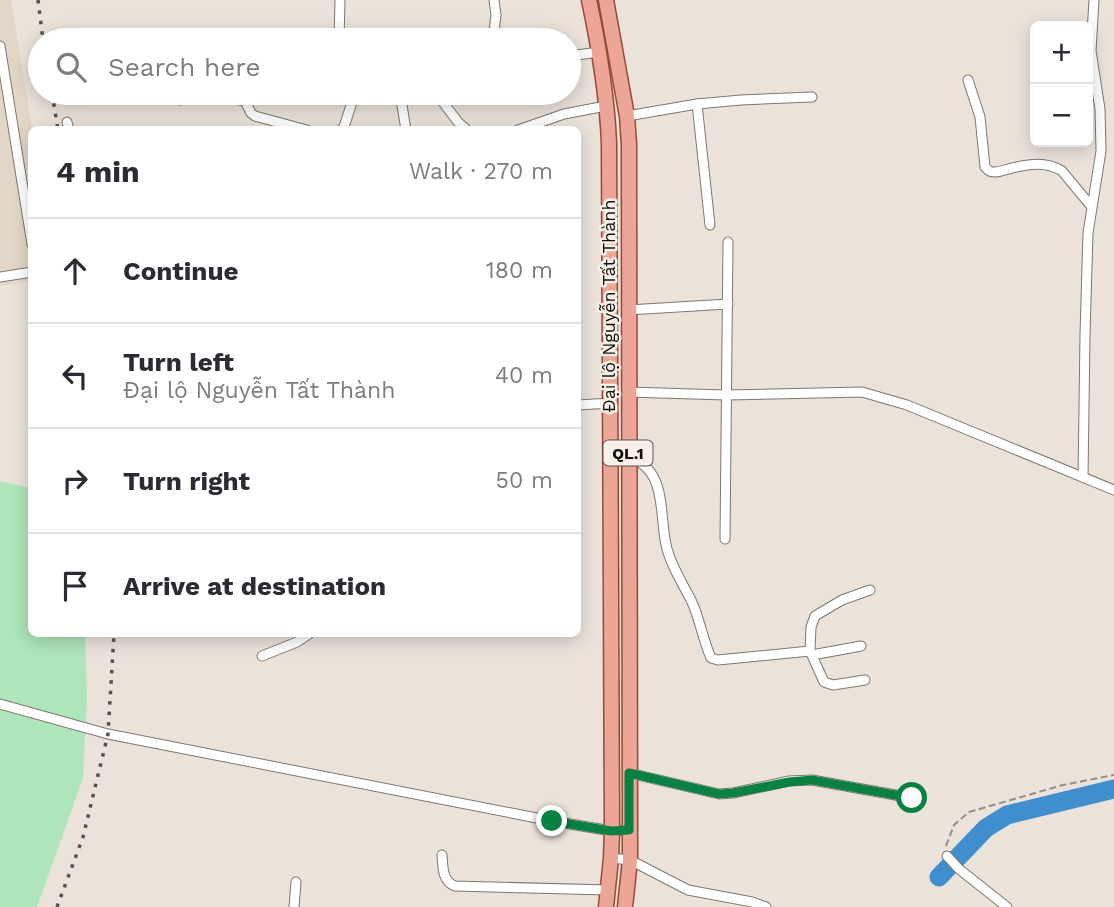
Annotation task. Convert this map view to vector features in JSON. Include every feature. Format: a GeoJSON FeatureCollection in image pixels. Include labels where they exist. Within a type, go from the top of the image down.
{"type":"FeatureCollection","features":[{"type":"Feature","properties":{"kind":"main road","name":"Đại lộ Nguyễn Tất Thành"},"geometry":{"type":"LineString","coordinates":[[589,0],[600,51],[607,112],[611,397],[611,858],[606,907]]}},
{"type":"Feature","properties":{"kind":"main road","name":"Đại lộ Nguyễn Tất Thành"},"geometry":{"type":"LineString","coordinates":[[606,0],[627,116],[629,144],[630,860],[625,907]]}},
{"type":"Feature","properties":{"kind":"main road"},"geometry":{"type":"LineString","coordinates":[[607,112],[627,116]]}},
{"type":"Feature","properties":{"kind":"main road"},"geometry":{"type":"LineString","coordinates":[[611,397],[628,392]]}},
{"type":"Feature","properties":{"kind":"street"},"geometry":{"type":"LineString","coordinates":[[339,28],[340,0]]}},
{"type":"Feature","properties":{"kind":"street"},"geometry":{"type":"LineString","coordinates":[[494,0],[494,28]]}},
{"type":"Feature","properties":{"kind":"street"},"geometry":{"type":"LineString","coordinates":[[1083,477],[1088,233],[1101,142],[1100,109],[1091,51],[1094,0]]}},
{"type":"Feature","properties":{"kind":"street"},"geometry":{"type":"LineString","coordinates":[[0,46],[28,219]]}},
{"type":"Feature","properties":{"kind":"street"},"geometry":{"type":"LineString","coordinates":[[581,54],[600,51]]}},
{"type":"Feature","properties":{"kind":"street"},"geometry":{"type":"LineString","coordinates":[[968,80],[980,117],[985,167],[995,172],[1026,164],[1056,167],[1091,206]]}},
{"type":"Feature","properties":{"kind":"street"},"geometry":{"type":"LineString","coordinates":[[627,116],[697,104],[812,97]]}},
{"type":"Feature","properties":{"kind":"street"},"geometry":{"type":"LineString","coordinates":[[697,104],[710,225]]}},
{"type":"Feature","properties":{"kind":"street"},"geometry":{"type":"LineString","coordinates":[[247,105],[255,116],[292,126]]}},
{"type":"Feature","properties":{"kind":"street"},"geometry":{"type":"LineString","coordinates":[[344,126],[351,105]]}},
{"type":"Feature","properties":{"kind":"street"},"geometry":{"type":"LineString","coordinates":[[402,105],[405,126]]}},
{"type":"Feature","properties":{"kind":"street"},"geometry":{"type":"LineString","coordinates":[[445,105],[462,126]]}},
{"type":"Feature","properties":{"kind":"street"},"geometry":{"type":"LineString","coordinates":[[530,126],[564,114],[607,112]]}},
{"type":"Feature","properties":{"kind":"street"},"geometry":{"type":"LineString","coordinates":[[725,539],[728,242]]}},
{"type":"Feature","properties":{"kind":"street"},"geometry":{"type":"LineString","coordinates":[[0,277],[28,273]]}},
{"type":"Feature","properties":{"kind":"street"},"geometry":{"type":"LineString","coordinates":[[628,310],[728,304]]}},
{"type":"Feature","properties":{"kind":"street"},"geometry":{"type":"LineString","coordinates":[[628,392],[726,395],[862,392],[907,405],[1114,490]]}},
{"type":"Feature","properties":{"kind":"street"},"geometry":{"type":"LineString","coordinates":[[581,404],[611,397]]}},
{"type":"Feature","properties":{"kind":"street"},"geometry":{"type":"LineString","coordinates":[[628,454],[644,464],[656,481],[667,550],[696,612],[711,658],[718,660],[811,653],[861,646]]}},
{"type":"Feature","properties":{"kind":"street"},"geometry":{"type":"LineString","coordinates":[[865,680],[833,685],[824,682],[811,653],[811,627],[817,614],[842,600],[870,590]]}},
{"type":"Feature","properties":{"kind":"street"},"geometry":{"type":"LineString","coordinates":[[262,656],[304,637]]}},
{"type":"Feature","properties":{"kind":"street"},"geometry":{"type":"LineString","coordinates":[[0,704],[108,734],[552,821],[611,831],[629,830]]}},
{"type":"Feature","properties":{"kind":"street"},"geometry":{"type":"LineString","coordinates":[[629,773],[719,794],[812,780],[912,798]]}},
{"type":"Feature","properties":{"kind":"street"},"geometry":{"type":"LineString","coordinates":[[442,855],[444,874],[455,886],[608,890]]}},
{"type":"Feature","properties":{"kind":"street"},"geometry":{"type":"LineString","coordinates":[[947,856],[959,869],[1007,907]]}},
{"type":"Feature","properties":{"kind":"street"},"geometry":{"type":"LineString","coordinates":[[611,858],[630,860],[688,890],[765,907]]}},
{"type":"Feature","properties":{"kind":"street"},"geometry":{"type":"LineString","coordinates":[[294,907],[296,882]]}},
{"type":"Feature","properties":{"kind":"path"},"geometry":{"type":"LineString","coordinates":[[947,856],[945,849],[954,825],[969,812],[1063,785],[1114,775]]}},
{"type":"Feature","properties":{"kind":"shaded area"},"geometry":{"type":"Polygon","coordinates":[[[0,0],[11,0],[32,126],[28,126],[28,281],[0,286],[0,0]]]}},
{"type":"Feature","properties":{"kind":"green space"},"geometry":{"type":"Polygon","coordinates":[[[0,481],[28,487],[28,637],[85,637],[87,697],[83,778],[37,907],[0,907],[0,481]]]}},
{"type":"Feature","properties":{"kind":"waterway"},"geometry":{"type":"LineString","coordinates":[[939,877],[986,828],[1007,815],[1114,789]]}},
{"type":"Feature","properties":{"kind":"railway"},"geometry":{"type":"LineString","coordinates":[[38,0],[42,28]]}},
{"type":"Feature","properties":{"kind":"railway"},"geometry":{"type":"LineString","coordinates":[[54,105],[57,126]]}},
{"type":"Feature","properties":{"kind":"railway"},"geometry":{"type":"LineString","coordinates":[[57,907],[83,837],[108,734],[114,637]]}},
{"type":"Feature","properties":{"kind":"route"},"geometry":{"type":"LineString","coordinates":[[552,821],[611,831],[629,830],[629,773],[719,794],[812,780],[912,798]]}}]}
